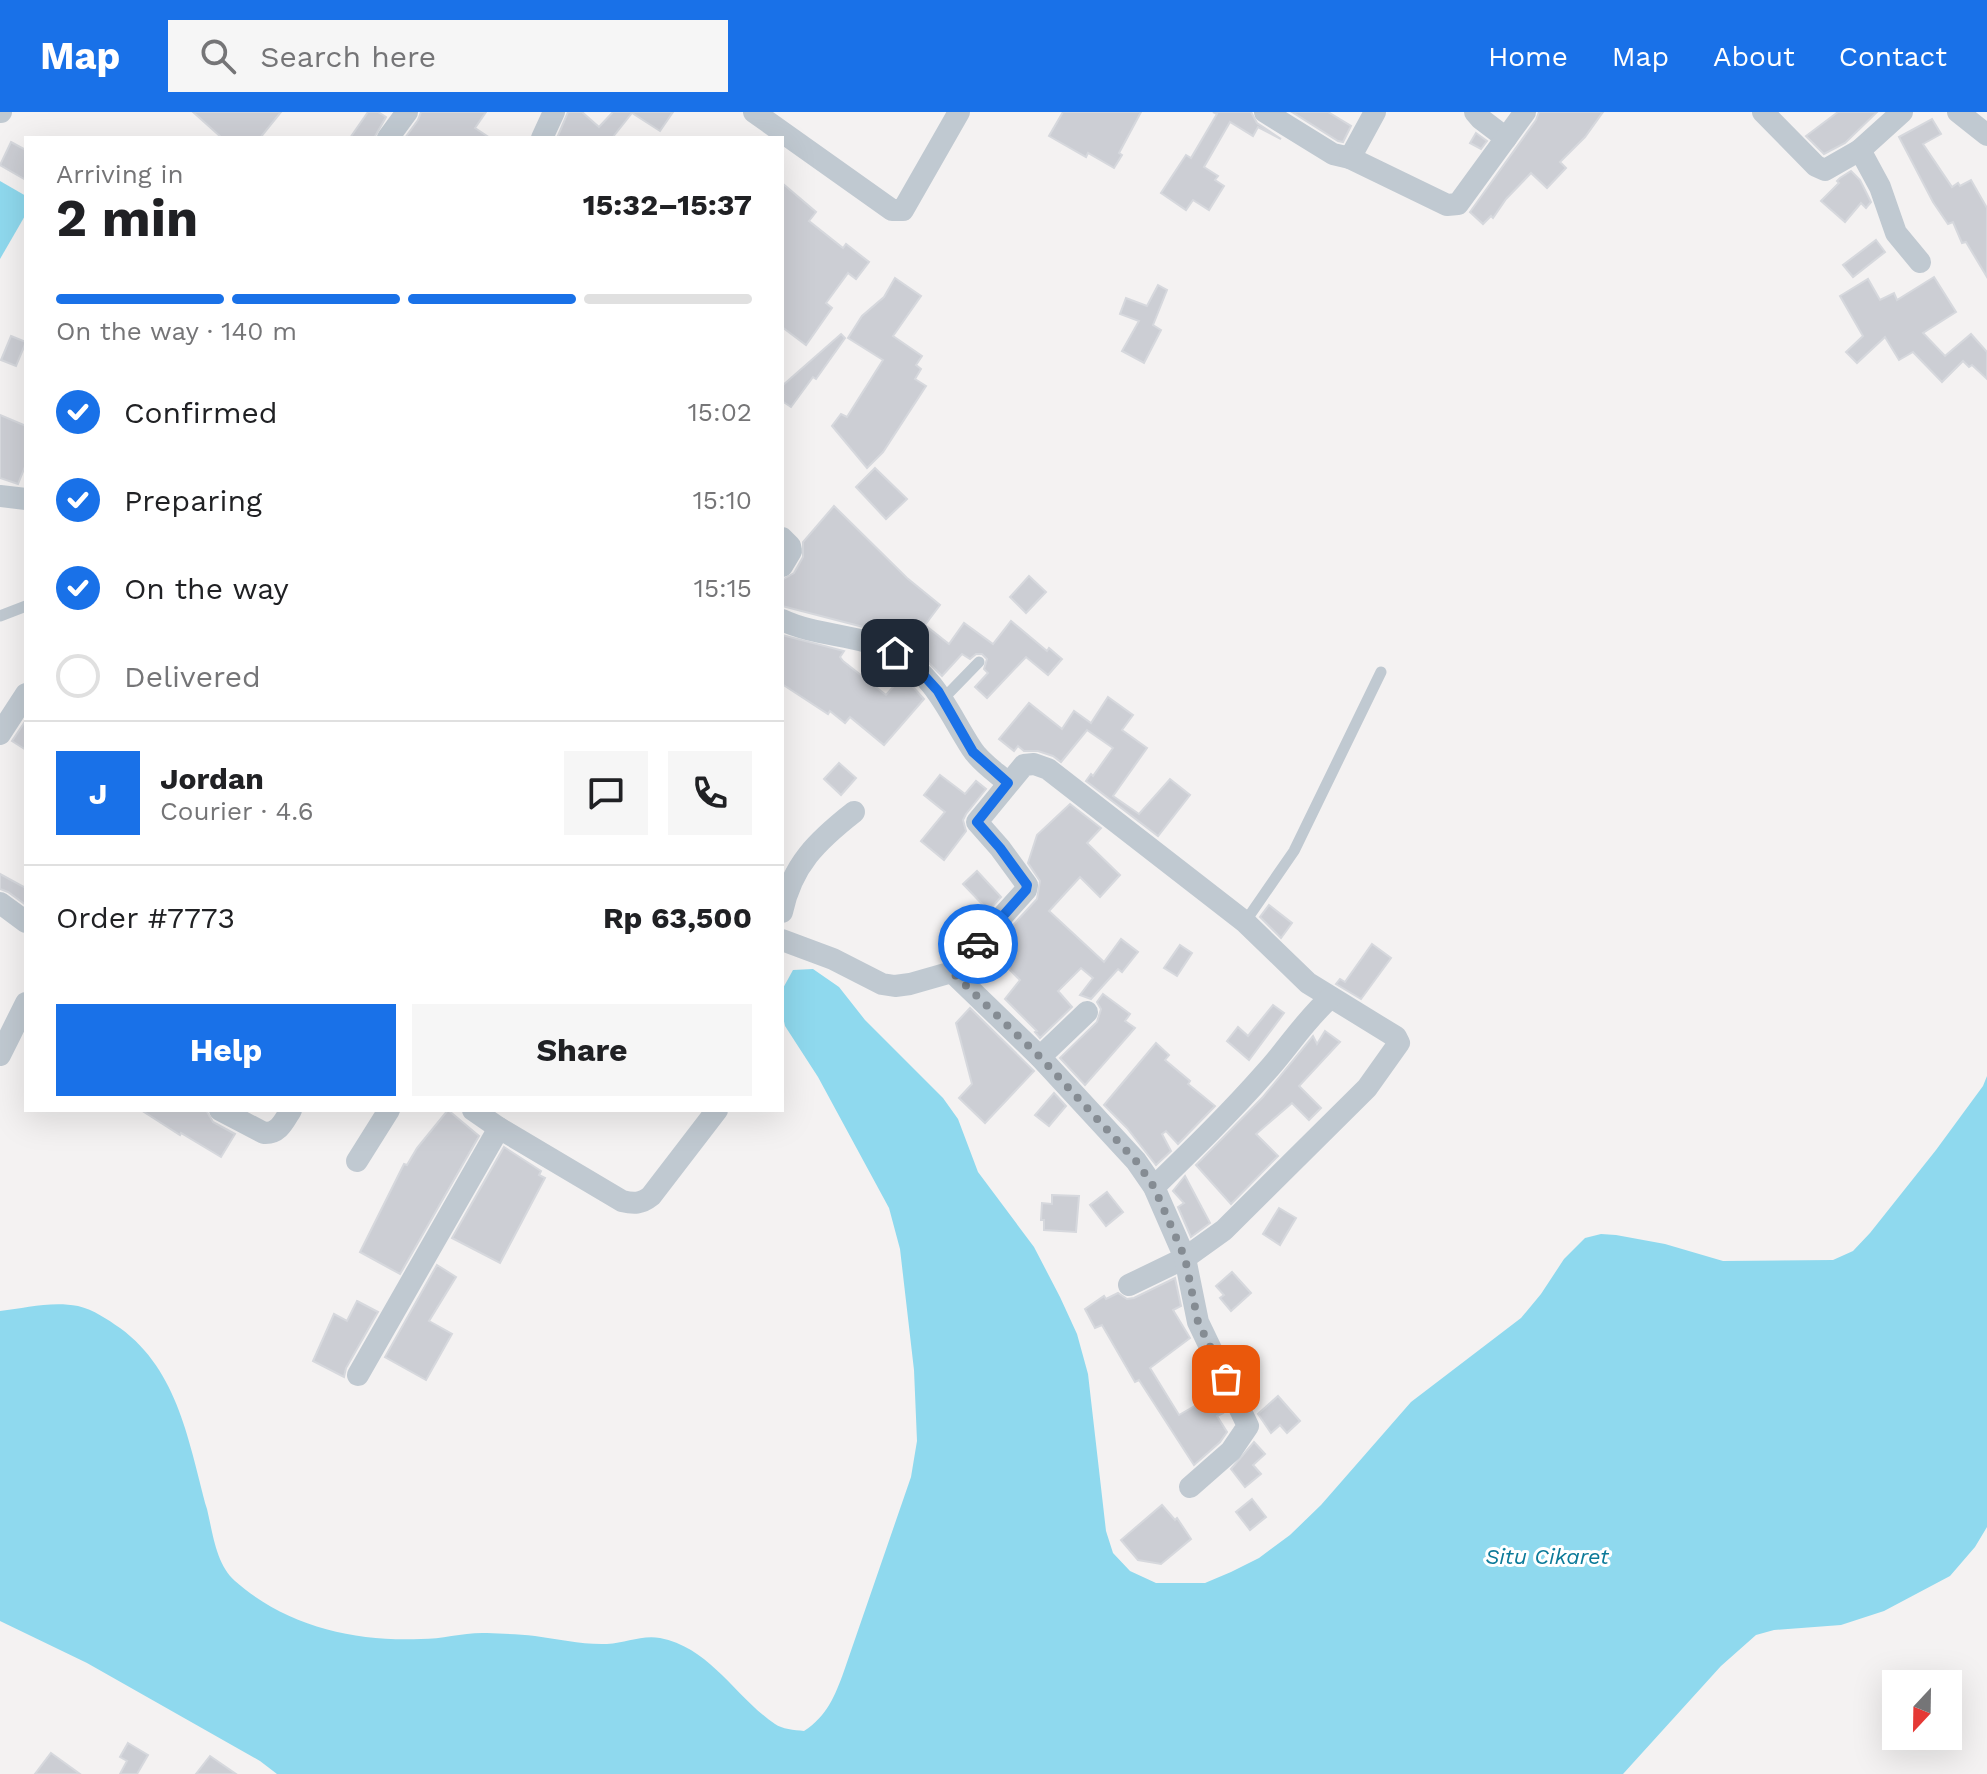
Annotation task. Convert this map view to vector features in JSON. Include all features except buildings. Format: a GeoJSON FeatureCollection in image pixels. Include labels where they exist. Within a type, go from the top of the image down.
{"type":"FeatureCollection","features":[{"type":"Feature","properties":{"kind":"street"},"geometry":{"type":"LineString","coordinates":[[389,136],[407,112]]}},
{"type":"Feature","properties":{"kind":"street"},"geometry":{"type":"LineString","coordinates":[[543,136],[554,112]]}},
{"type":"Feature","properties":{"kind":"street"},"geometry":{"type":"LineString","coordinates":[[754,112],[892,210],[903,210],[959,112]]}},
{"type":"Feature","properties":{"kind":"street"},"geometry":{"type":"LineString","coordinates":[[1265,112],[1333,154],[1350,158],[1447,205],[1458,204],[1525,112]]}},
{"type":"Feature","properties":{"kind":"street"},"geometry":{"type":"LineString","coordinates":[[1350,158],[1375,112]]}},
{"type":"Feature","properties":{"kind":"street"},"geometry":{"type":"LineString","coordinates":[[1475,112],[1506,138]]}},
{"type":"Feature","properties":{"kind":"street"},"geometry":{"type":"LineString","coordinates":[[1763,112],[1816,166],[1825,170],[1860,150],[1902,112]]}},
{"type":"Feature","properties":{"kind":"street"},"geometry":{"type":"LineString","coordinates":[[1958,112],[1987,135]]}},
{"type":"Feature","properties":{"kind":"street"},"geometry":{"type":"LineString","coordinates":[[1860,150],[1880,187],[1896,233],[1920,262]]}},
{"type":"Feature","properties":{"kind":"street"},"geometry":{"type":"LineString","coordinates":[[0,496],[24,499]]}},
{"type":"Feature","properties":{"kind":"street"},"geometry":{"type":"LineString","coordinates":[[784,540],[791,551],[784,563]]}},
{"type":"Feature","properties":{"kind":"street"},"geometry":{"type":"LineString","coordinates":[[784,621],[827,635],[874,644],[895,653],[918,669],[943,699],[973,752],[1008,783]]}},
{"type":"Feature","properties":{"kind":"street"},"geometry":{"type":"LineString","coordinates":[[0,734],[24,697]]}},
{"type":"Feature","properties":{"kind":"street"},"geometry":{"type":"LineString","coordinates":[[785,944],[833,959],[882,984],[910,984],[952,972],[1026,890],[1027,885],[1016,869],[977,822],[1024,765],[1034,764],[1048,769],[1245,922],[1292,969],[1330,998],[1396,1037],[1399,1043],[1367,1088],[1224,1230],[1185,1258],[1129,1285]]}},
{"type":"Feature","properties":{"kind":"street"},"geometry":{"type":"LineString","coordinates":[[784,906],[793,879],[811,849],[854,812]]}},
{"type":"Feature","properties":{"kind":"street"},"geometry":{"type":"LineString","coordinates":[[0,903],[24,921]]}},
{"type":"Feature","properties":{"kind":"street"},"geometry":{"type":"LineString","coordinates":[[952,972],[1040,1057],[1136,1161],[1154,1187],[1185,1258],[1198,1322],[1248,1426],[1231,1451],[1190,1487]]}},
{"type":"Feature","properties":{"kind":"street"},"geometry":{"type":"LineString","coordinates":[[1154,1187],[1269,1070],[1315,1011],[1330,998]]}},
{"type":"Feature","properties":{"kind":"street"},"geometry":{"type":"LineString","coordinates":[[0,1055],[24,1007]]}},
{"type":"Feature","properties":{"kind":"street"},"geometry":{"type":"LineString","coordinates":[[1040,1057],[1087,1012]]}},
{"type":"Feature","properties":{"kind":"street"},"geometry":{"type":"LineString","coordinates":[[224,1112],[264,1133],[272,1134],[290,1112]]}},
{"type":"Feature","properties":{"kind":"street"},"geometry":{"type":"LineString","coordinates":[[357,1161],[388,1112]]}},
{"type":"Feature","properties":{"kind":"street"},"geometry":{"type":"LineString","coordinates":[[476,1112],[622,1201],[633,1204],[651,1196],[715,1112]]}},
{"type":"Feature","properties":{"kind":"street"},"geometry":{"type":"LineString","coordinates":[[358,1375],[499,1128]]}},
{"type":"Feature","properties":{"kind":"lane"},"geometry":{"type":"LineString","coordinates":[[0,616],[24,607]]}},
{"type":"Feature","properties":{"kind":"lane"},"geometry":{"type":"LineString","coordinates":[[943,699],[979,662]]}},
{"type":"Feature","properties":{"kind":"lane"},"geometry":{"type":"LineString","coordinates":[[1245,922],[1294,851],[1381,672]]}},
{"type":"Feature","properties":{"kind":"water"},"geometry":{"type":"Polygon","coordinates":[[[0,181],[24,195],[24,217],[0,259],[0,181]]]}},
{"type":"Feature","properties":{"kind":"water","name":"Situ Cikaret"},"geometry":{"type":"Polygon","coordinates":[[[813,969],[839,987],[865,1020],[943,1098],[958,1119],[978,1172],[1034,1247],[1077,1334],[1088,1374],[1106,1531],[1113,1553],[1130,1571],[1156,1583],[1205,1583],[1259,1558],[1290,1535],[1321,1505],[1411,1402],[1521,1318],[1564,1259],[1585,1238],[1601,1234],[1616,1235],[1665,1244],[1723,1261],[1833,1260],[1853,1251],[1936,1150],[1987,1076],[1987,1527],[1975,1547],[1950,1576],[1884,1611],[1841,1625],[1774,1630],[1756,1635],[1721,1666],[1623,1774],[277,1774],[260,1761],[87,1663],[0,1621],[0,1311],[48,1305],[78,1306],[115,1325],[140,1345],[156,1365],[179,1410],[223,1566],[235,1581],[276,1609],[322,1628],[371,1638],[429,1639],[487,1633],[598,1644],[660,1638],[678,1643],[708,1662],[778,1726],[804,1731],[812,1725],[829,1705],[841,1680],[911,1477],[917,1441],[914,1370],[900,1249],[889,1208],[818,1077],[785,1026],[784,986],[793,970],[813,969]]]}},
{"type":"Feature","properties":{"kind":"way so far"},"geometry":{"type":"LineString","coordinates":[[978,944],[952,972],[1040,1057],[1136,1161],[1154,1187],[1185,1258],[1198,1322],[1226,1379]]}},
{"type":"Feature","properties":{"kind":"route"},"geometry":{"type":"LineString","coordinates":[[895,653],[918,669],[938,691],[973,752],[1008,783],[977,822],[1027,885],[1022,895],[978,944]]}}]}
